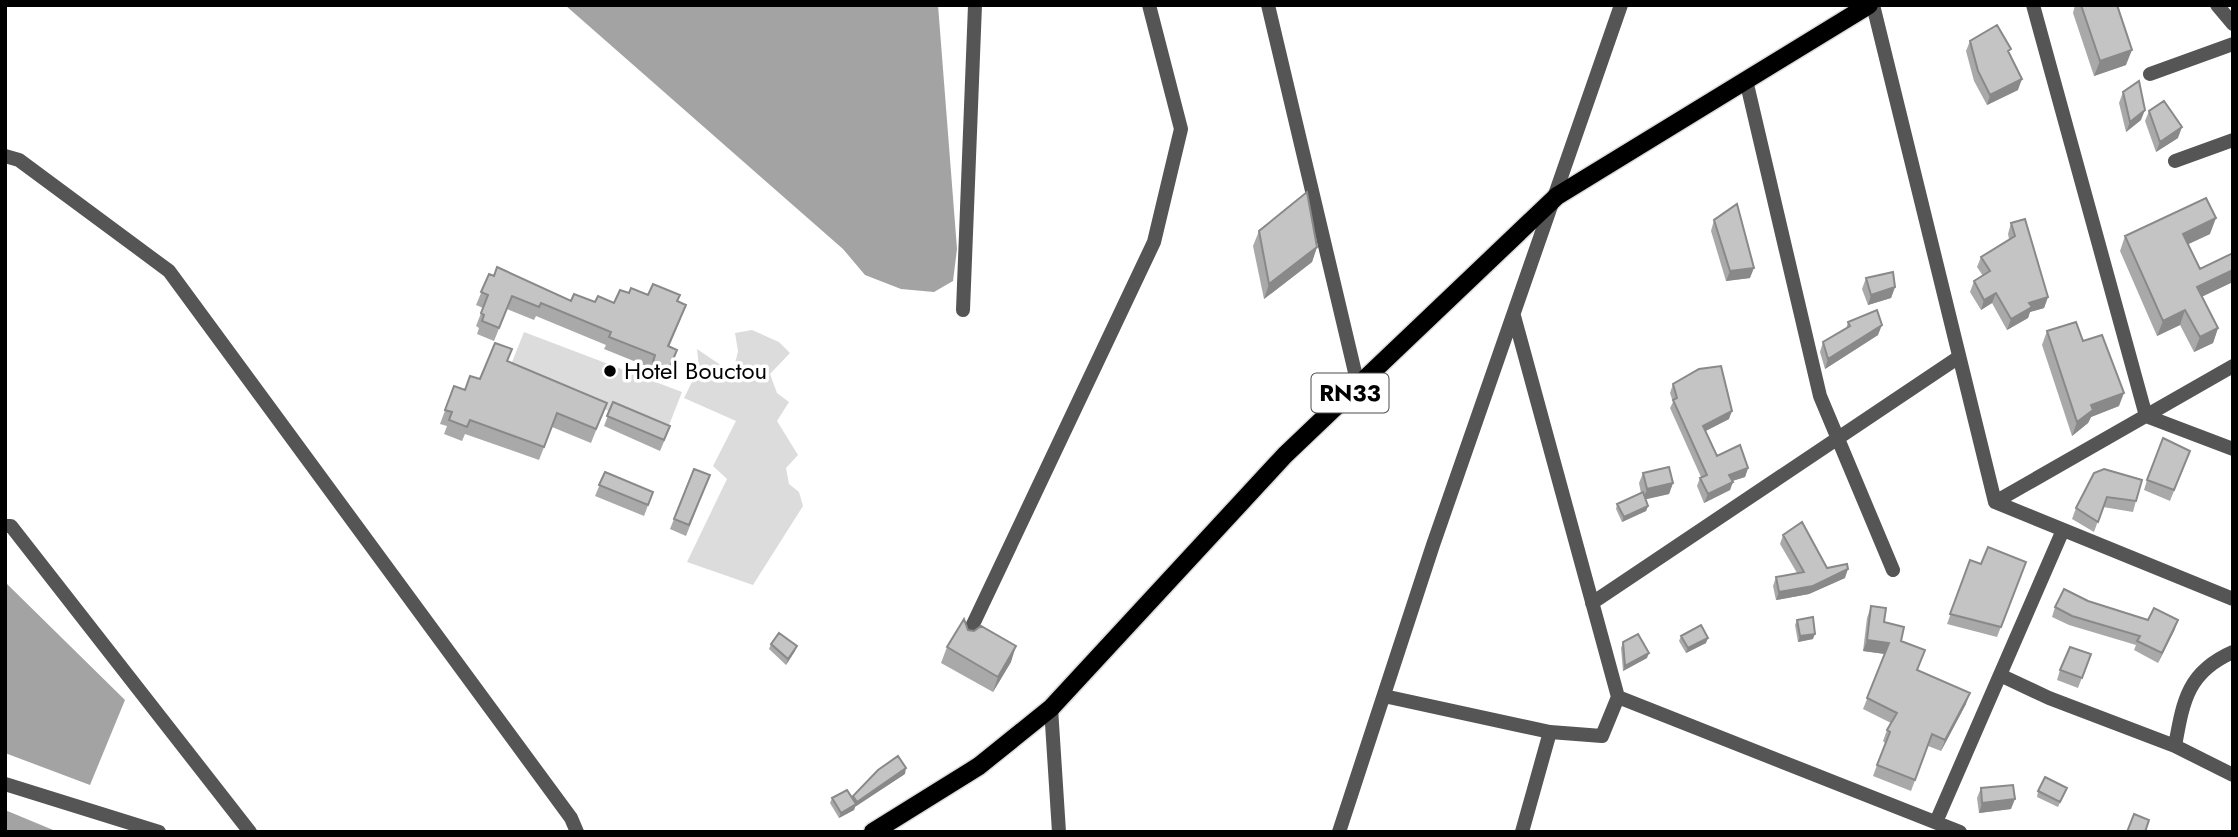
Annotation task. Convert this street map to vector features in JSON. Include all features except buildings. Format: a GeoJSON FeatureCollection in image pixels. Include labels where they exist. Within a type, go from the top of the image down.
{"type":"FeatureCollection","features":[{"type":"Feature","properties":{"kind":"main road","name":"RN33"},"geometry":{"type":"LineString","coordinates":[[873,832],[979,766],[1051,708],[1285,455],[1557,195],[1871,5]]}},
{"type":"Feature","properties":{"kind":"street"},"geometry":{"type":"LineString","coordinates":[[963,310],[975,5]]}},
{"type":"Feature","properties":{"kind":"street"},"geometry":{"type":"LineString","coordinates":[[967,637],[1154,242],[1181,129],[1149,5]]}},
{"type":"Feature","properties":{"kind":"street"},"geometry":{"type":"LineString","coordinates":[[1268,5],[1359,385]]}},
{"type":"Feature","properties":{"kind":"street"},"geometry":{"type":"LineString","coordinates":[[1339,832],[1433,545],[1621,5]]}},
{"type":"Feature","properties":{"kind":"street"},"geometry":{"type":"LineString","coordinates":[[1871,5],[1995,502]]}},
{"type":"Feature","properties":{"kind":"street"},"geometry":{"type":"LineString","coordinates":[[2034,5],[2146,416]]}},
{"type":"Feature","properties":{"kind":"street"},"geometry":{"type":"LineString","coordinates":[[2217,5],[2233,24]]}},
{"type":"Feature","properties":{"kind":"street"},"geometry":{"type":"LineString","coordinates":[[2150,74],[2233,44]]}},
{"type":"Feature","properties":{"kind":"street"},"geometry":{"type":"LineString","coordinates":[[1746,80],[1820,396],[1893,570]]}},
{"type":"Feature","properties":{"kind":"street"},"geometry":{"type":"LineString","coordinates":[[2175,161],[2233,140]]}},
{"type":"Feature","properties":{"kind":"street"},"geometry":{"type":"LineString","coordinates":[[5,156],[19,160],[169,271],[571,818],[577,832]]}},
{"type":"Feature","properties":{"kind":"street"},"geometry":{"type":"LineString","coordinates":[[1384,696],[1550,732],[1602,737],[1618,697],[1514,316]]}},
{"type":"Feature","properties":{"kind":"street"},"geometry":{"type":"LineString","coordinates":[[1592,603],[1959,357]]}},
{"type":"Feature","properties":{"kind":"street"},"geometry":{"type":"LineString","coordinates":[[1995,502],[2233,366]]}},
{"type":"Feature","properties":{"kind":"street"},"geometry":{"type":"LineString","coordinates":[[2146,416],[2233,449]]}},
{"type":"Feature","properties":{"kind":"street"},"geometry":{"type":"LineString","coordinates":[[1995,502],[2233,599]]}},
{"type":"Feature","properties":{"kind":"street"},"geometry":{"type":"LineString","coordinates":[[5,526],[11,526],[250,832]]}},
{"type":"Feature","properties":{"kind":"street"},"geometry":{"type":"LineString","coordinates":[[1936,822],[2063,530]]}},
{"type":"Feature","properties":{"kind":"street"},"geometry":{"type":"LineString","coordinates":[[2175,746],[2183,701],[2199,673],[2233,652]]}},
{"type":"Feature","properties":{"kind":"street"},"geometry":{"type":"LineString","coordinates":[[2000,675],[2049,698],[2175,746],[2233,775]]}},
{"type":"Feature","properties":{"kind":"street"},"geometry":{"type":"LineString","coordinates":[[1618,697],[1960,832]]}},
{"type":"Feature","properties":{"kind":"street"},"geometry":{"type":"LineString","coordinates":[[1051,708],[1059,832]]}},
{"type":"Feature","properties":{"kind":"street"},"geometry":{"type":"LineString","coordinates":[[1522,832],[1550,732]]}},
{"type":"Feature","properties":{"kind":"street"},"geometry":{"type":"LineString","coordinates":[[5,784],[127,827],[159,832]]}},
{"type":"Feature","properties":{"kind":"shaded area"},"geometry":{"type":"Polygon","coordinates":[[[565,5],[938,5],[957,249],[953,281],[934,292],[901,289],[865,275],[843,249],[565,5]]]}},
{"type":"Feature","properties":{"kind":"shaded area"},"geometry":{"type":"Polygon","coordinates":[[[752,330],[779,342],[790,353],[770,374],[777,393],[789,402],[777,421],[798,455],[786,468],[789,484],[799,492],[803,506],[753,585],[687,562],[727,479],[713,466],[736,421],[684,398],[699,368],[697,349],[725,368],[735,364],[738,351],[735,333],[752,330]]]}},
{"type":"Feature","properties":{"kind":"shaded area"},"geometry":{"type":"Polygon","coordinates":[[[524,332],[682,392],[666,433],[508,372],[524,332]]]}},
{"type":"Feature","properties":{"kind":"shaded area"},"geometry":{"type":"Polygon","coordinates":[[[5,582],[125,700],[90,785],[5,753],[5,582]]]}},
{"type":"Feature","properties":{"kind":"shaded area"},"geometry":{"type":"Polygon","coordinates":[[[5,810],[58,832],[5,832],[5,810]]]}},
{"type":"Feature","properties":{"kind":"place","name":"Hotel Bouctou"},"geometry":{"type":"Point","coordinates":[610,371]}}]}
